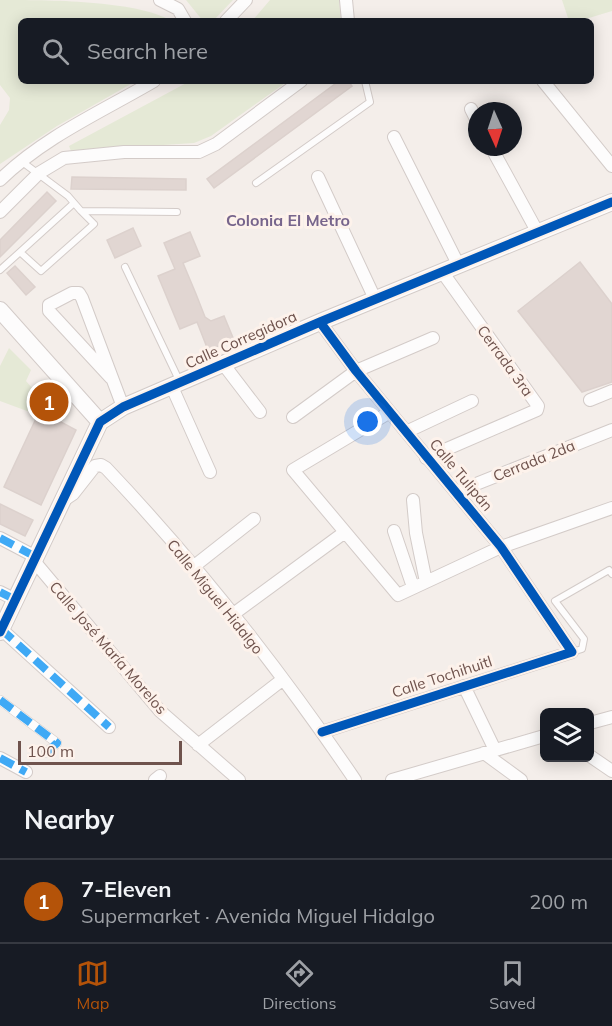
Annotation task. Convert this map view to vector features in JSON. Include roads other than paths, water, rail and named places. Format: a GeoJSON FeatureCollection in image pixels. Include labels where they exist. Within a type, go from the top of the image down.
{"type":"FeatureCollection","features":[{"type":"Feature","properties":{"kind":"street"},"geometry":{"type":"LineString","coordinates":[[160,0],[178,9],[183,18]]}},
{"type":"Feature","properties":{"kind":"street"},"geometry":{"type":"LineString","coordinates":[[229,18],[246,0]]}},
{"type":"Feature","properties":{"kind":"street"},"geometry":{"type":"LineString","coordinates":[[346,0],[348,18]]}},
{"type":"Feature","properties":{"kind":"street"},"geometry":{"type":"LineString","coordinates":[[0,180],[21,160],[71,128],[149,84]]}},
{"type":"Feature","properties":{"kind":"street"},"geometry":{"type":"LineString","coordinates":[[0,212],[39,173],[64,158],[124,152],[199,152],[216,144],[297,84]]}},
{"type":"Feature","properties":{"kind":"street"},"geometry":{"type":"LineString","coordinates":[[545,84],[612,166]]}},
{"type":"Feature","properties":{"kind":"street"},"geometry":{"type":"LineString","coordinates":[[394,137],[451,270]]}},
{"type":"Feature","properties":{"kind":"street"},"geometry":{"type":"LineString","coordinates":[[496,156],[538,233]]}},
{"type":"Feature","properties":{"kind":"street"},"geometry":{"type":"LineString","coordinates":[[318,177],[375,299]]}},
{"type":"Feature","properties":{"kind":"street","name":"Calle Corregidora"},"geometry":{"type":"LineString","coordinates":[[100,422],[123,407],[320,322],[612,202]]}},
{"type":"Feature","properties":{"kind":"street","name":"Cerrada 3ra"},"geometry":{"type":"LineString","coordinates":[[426,458],[537,411],[538,406],[451,270]]}},
{"type":"Feature","properties":{"kind":"street"},"geometry":{"type":"LineString","coordinates":[[111,378],[49,311],[49,305],[72,293],[79,293],[123,407]]}},
{"type":"Feature","properties":{"kind":"street"},"geometry":{"type":"LineString","coordinates":[[0,310],[100,422],[1,630],[109,727]]}},
{"type":"Feature","properties":{"kind":"street","name":"Calle Tulipán"},"geometry":{"type":"LineString","coordinates":[[320,322],[356,371],[501,547],[572,652]]}},
{"type":"Feature","properties":{"kind":"street"},"geometry":{"type":"LineString","coordinates":[[293,417],[356,371],[434,338]]}},
{"type":"Feature","properties":{"kind":"street"},"geometry":{"type":"LineString","coordinates":[[224,365],[260,412]]}},
{"type":"Feature","properties":{"kind":"street"},"geometry":{"type":"LineString","coordinates":[[176,386],[210,472]]}},
{"type":"Feature","properties":{"kind":"street"},"geometry":{"type":"LineString","coordinates":[[590,400],[612,392]]}},
{"type":"Feature","properties":{"kind":"street"},"geometry":{"type":"LineString","coordinates":[[406,432],[472,400]]}},
{"type":"Feature","properties":{"kind":"street"},"geometry":{"type":"LineString","coordinates":[[390,412],[293,470],[398,595],[501,547],[612,508]]}},
{"type":"Feature","properties":{"kind":"street","name":"Cerrada 2da"},"geometry":{"type":"LineString","coordinates":[[456,492],[612,430]]}},
{"type":"Feature","properties":{"kind":"street","name":"Calle Miguel Hidalgo"},"geometry":{"type":"LineString","coordinates":[[61,501],[73,494],[95,466],[101,465],[124,487],[232,615],[322,732],[355,780]]}},
{"type":"Feature","properties":{"kind":"street"},"geometry":{"type":"LineString","coordinates":[[413,500],[416,533],[426,582]]}},
{"type":"Feature","properties":{"kind":"street"},"geometry":{"type":"LineString","coordinates":[[193,567],[254,519]]}},
{"type":"Feature","properties":{"kind":"street"},"geometry":{"type":"LineString","coordinates":[[394,531],[413,587]]}},
{"type":"Feature","properties":{"kind":"street"},"geometry":{"type":"LineString","coordinates":[[232,615],[345,532]]}},
{"type":"Feature","properties":{"kind":"street"},"geometry":{"type":"LineString","coordinates":[[0,538],[35,559]]}},
{"type":"Feature","properties":{"kind":"street","name":"Calle José María Morelos"},"geometry":{"type":"LineString","coordinates":[[35,559],[160,711],[239,780]]}},
{"type":"Feature","properties":{"kind":"street"},"geometry":{"type":"LineString","coordinates":[[0,592],[16,600]]}},
{"type":"Feature","properties":{"kind":"street","name":"Calle Tochihuitl"},"geometry":{"type":"LineString","coordinates":[[322,732],[572,652]]}},
{"type":"Feature","properties":{"kind":"street"},"geometry":{"type":"LineString","coordinates":[[198,745],[282,680]]}},
{"type":"Feature","properties":{"kind":"street"},"geometry":{"type":"LineString","coordinates":[[464,686],[489,752],[520,780]]}},
{"type":"Feature","properties":{"kind":"street"},"geometry":{"type":"LineString","coordinates":[[0,700],[57,744],[46,753]]}},
{"type":"Feature","properties":{"kind":"street"},"geometry":{"type":"LineString","coordinates":[[594,722],[612,717]]}},
{"type":"Feature","properties":{"kind":"street"},"geometry":{"type":"LineString","coordinates":[[392,780],[421,776],[540,737]]}},
{"type":"Feature","properties":{"kind":"street"},"geometry":{"type":"LineString","coordinates":[[0,758],[26,772]]}},
{"type":"Feature","properties":{"kind":"street"},"geometry":{"type":"LineString","coordinates":[[594,759],[612,771]]}},
{"type":"Feature","properties":{"kind":"lane"},"geometry":{"type":"LineString","coordinates":[[256,183],[370,102],[366,84]]}},
{"type":"Feature","properties":{"kind":"lane"},"geometry":{"type":"LineString","coordinates":[[20,252],[41,271],[94,224],[74,203],[21,160]]}},
{"type":"Feature","properties":{"kind":"lane"},"geometry":{"type":"LineString","coordinates":[[0,270],[74,203]]}},
{"type":"Feature","properties":{"kind":"lane"},"geometry":{"type":"LineString","coordinates":[[81,211],[177,212]]}},
{"type":"Feature","properties":{"kind":"lane"},"geometry":{"type":"LineString","coordinates":[[125,267],[176,386]]}},
{"type":"Feature","properties":{"kind":"lane"},"geometry":{"type":"LineString","coordinates":[[572,652],[582,649],[584,639],[555,601],[609,570],[612,574]]}},
{"type":"Feature","properties":{"kind":"place","name":"7-Eleven"},"geometry":{"type":"Point","coordinates":[49,402]}},
{"type":"Feature","properties":{"kind":"district","name":"Colonia El Metro"},"geometry":{"type":"Point","coordinates":[288,220]}}]}
